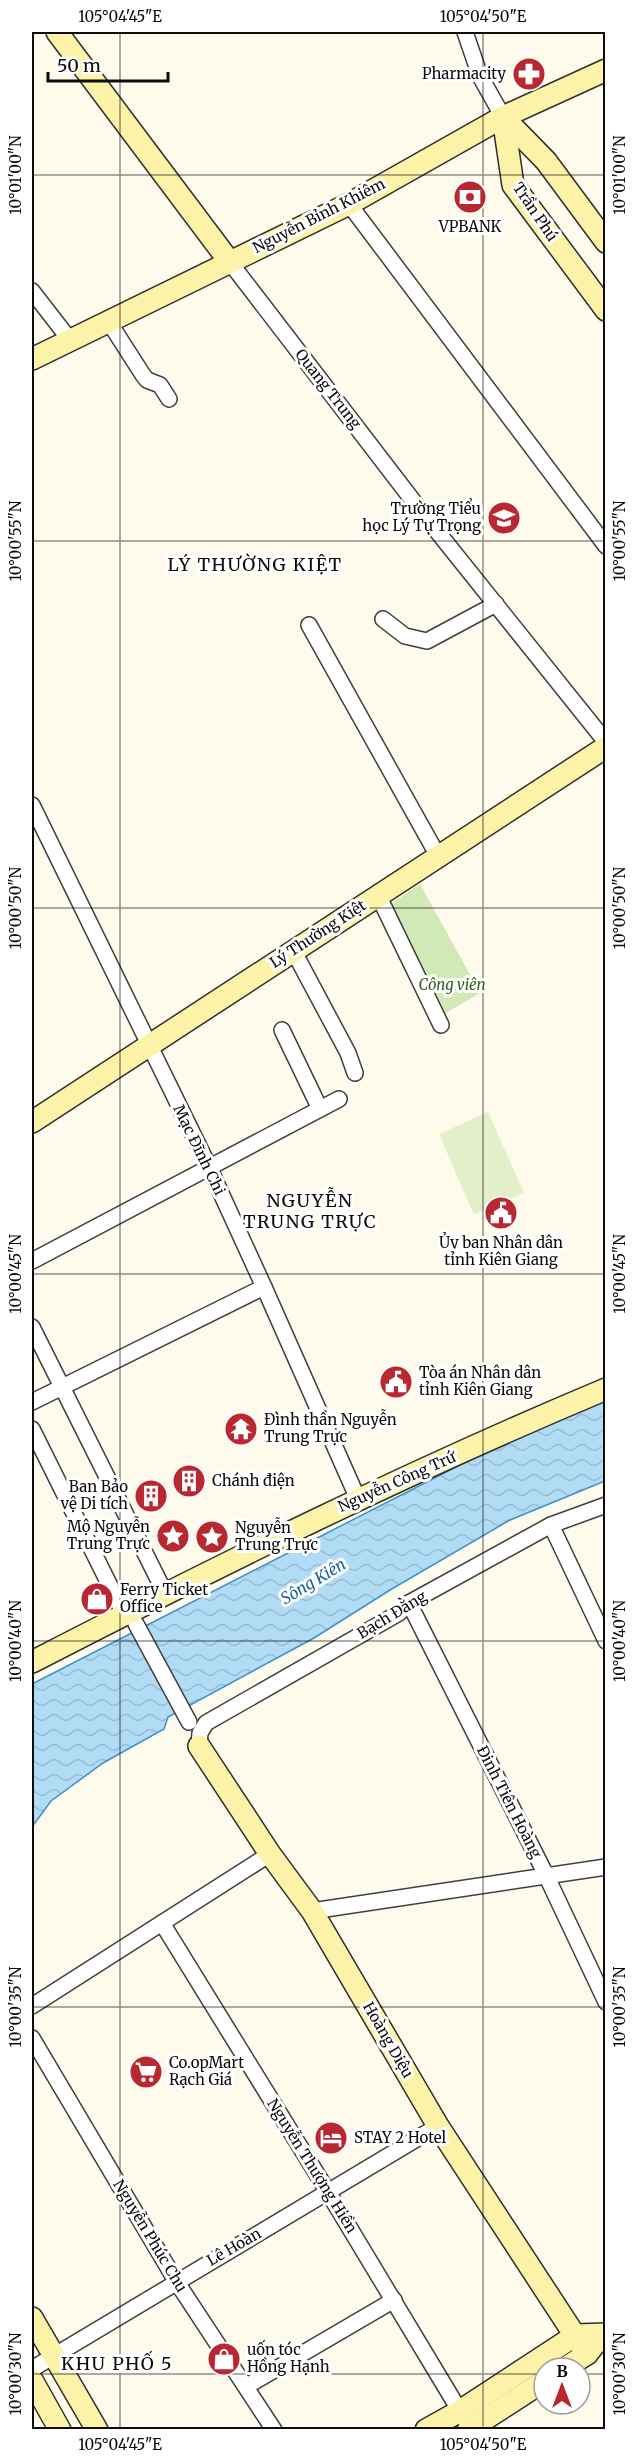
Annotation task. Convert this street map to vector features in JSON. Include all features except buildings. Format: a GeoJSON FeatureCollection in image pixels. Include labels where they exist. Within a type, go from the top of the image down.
{"type":"FeatureCollection","features":[{"type":"Feature","properties":{"kind":"street","name":"Quang Trung"},"geometry":{"type":"LineString","coordinates":[[57,32],[229,261],[606,742]]}},
{"type":"Feature","properties":{"kind":"street"},"geometry":{"type":"LineString","coordinates":[[465,32],[480,76],[503,117],[546,160],[606,242]]}},
{"type":"Feature","properties":{"kind":"street","name":"Nguyễn Bỉnh Khiêm"},"geometry":{"type":"LineString","coordinates":[[32,359],[349,204],[503,117],[606,70]]}},
{"type":"Feature","properties":{"kind":"street","name":"Trần Phú"},"geometry":{"type":"LineString","coordinates":[[503,117],[513,185],[606,310]]}},
{"type":"Feature","properties":{"kind":"street"},"geometry":{"type":"LineString","coordinates":[[349,204],[606,546]]}},
{"type":"Feature","properties":{"kind":"street"},"geometry":{"type":"LineString","coordinates":[[32,291],[70,340]]}},
{"type":"Feature","properties":{"kind":"street"},"geometry":{"type":"LineString","coordinates":[[109,322],[143,375],[147,380],[160,385],[169,399]]}},
{"type":"Feature","properties":{"kind":"street"},"geometry":{"type":"LineString","coordinates":[[382,619],[405,636],[414,640],[427,641],[496,604]]}},
{"type":"Feature","properties":{"kind":"street"},"geometry":{"type":"LineString","coordinates":[[309,624],[438,856]]}},
{"type":"Feature","properties":{"kind":"street","name":"Lý Thường Kiệt"},"geometry":{"type":"LineString","coordinates":[[32,1122],[606,747]]}},
{"type":"Feature","properties":{"kind":"street","name":"Mạc Đĩnh Chi"},"geometry":{"type":"LineString","coordinates":[[32,805],[147,1045],[209,1167],[358,1499]]}},
{"type":"Feature","properties":{"kind":"street"},"geometry":{"type":"LineString","coordinates":[[378,895],[441,1025]]}},
{"type":"Feature","properties":{"kind":"street"},"geometry":{"type":"LineString","coordinates":[[293,950],[348,1053],[355,1073]]}},
{"type":"Feature","properties":{"kind":"street"},"geometry":{"type":"LineString","coordinates":[[282,1030],[320,1109]]}},
{"type":"Feature","properties":{"kind":"street"},"geometry":{"type":"LineString","coordinates":[[32,1262],[339,1099]]}},
{"type":"Feature","properties":{"kind":"street"},"geometry":{"type":"LineString","coordinates":[[32,1402],[264,1287]]}},
{"type":"Feature","properties":{"kind":"street"},"geometry":{"type":"LineString","coordinates":[[32,1328],[165,1593]]}},
{"type":"Feature","properties":{"kind":"street","name":"Nguyễn Công Trứ"},"geometry":{"type":"LineString","coordinates":[[32,1662],[130,1619],[165,1593],[358,1499],[606,1389]]}},
{"type":"Feature","properties":{"kind":"street"},"geometry":{"type":"LineString","coordinates":[[32,1429],[130,1619],[189,1722]]}},
{"type":"Feature","properties":{"kind":"street","name":"Bạch Đằng"},"geometry":{"type":"LineString","coordinates":[[199,1746],[200,1732],[207,1723],[399,1613],[409,1604],[551,1525],[606,1505]]}},
{"type":"Feature","properties":{"kind":"street"},"geometry":{"type":"LineString","coordinates":[[551,1525],[606,1641]]}},
{"type":"Feature","properties":{"kind":"street","name":"Đinh Tiên Hoàng"},"geometry":{"type":"LineString","coordinates":[[409,1604],[546,1875],[606,2002]]}},
{"type":"Feature","properties":{"kind":"street","name":"Hoàng Diệu"},"geometry":{"type":"LineString","coordinates":[[199,1746],[270,1854],[312,1911],[438,2126],[587,2354]]}},
{"type":"Feature","properties":{"kind":"street"},"geometry":{"type":"LineString","coordinates":[[32,2006],[270,1854]]}},
{"type":"Feature","properties":{"kind":"street"},"geometry":{"type":"LineString","coordinates":[[312,1911],[606,1867]]}},
{"type":"Feature","properties":{"kind":"street","name":"Nguyễn Thượng Hiền"},"geometry":{"type":"LineString","coordinates":[[162,1923],[328,2192],[466,2423]]}},
{"type":"Feature","properties":{"kind":"street","name":"Nguyễn Phúc Chu"},"geometry":{"type":"LineString","coordinates":[[32,2037],[176,2281],[274,2430]]}},
{"type":"Feature","properties":{"kind":"street","name":"Lê Hoàn"},"geometry":{"type":"LineString","coordinates":[[32,2369],[438,2126]]}},
{"type":"Feature","properties":{"kind":"street"},"geometry":{"type":"LineString","coordinates":[[247,2386],[394,2301]]}},
{"type":"Feature","properties":{"kind":"street"},"geometry":{"type":"LineString","coordinates":[[32,2318],[97,2430]]}},
{"type":"Feature","properties":{"kind":"street"},"geometry":{"type":"LineString","coordinates":[[466,2423],[576,2335],[604,2334]]}},
{"type":"Feature","properties":{"kind":"street"},"geometry":{"type":"LineString","coordinates":[[584,2356],[604,2334]]}},
{"type":"Feature","properties":{"kind":"street"},"geometry":{"type":"LineString","coordinates":[[32,2380],[60,2430]]}},
{"type":"Feature","properties":{"kind":"street"},"geometry":{"type":"LineString","coordinates":[[426,2430],[466,2423],[532,2387]]}},
{"type":"Feature","properties":{"kind":"green space","name":"Công viên"},"geometry":{"type":"Polygon","coordinates":[[[420,884],[480,993],[444,1014],[389,905],[420,884]]]}},
{"type":"Feature","properties":{"kind":"green space"},"geometry":{"type":"Polygon","coordinates":[[[488,1112],[524,1193],[474,1215],[439,1134],[488,1112]]]}},
{"type":"Feature","properties":{"kind":"water","name":"Sông Kiên"},"geometry":{"type":"Polygon","coordinates":[[[605,1396],[605,1481],[510,1520],[390,1590],[314,1638],[168,1717],[164,1729],[103,1763],[51,1801],[32,1827],[32,1684],[577,1405],[605,1396]]]}},
{"type":"Feature","properties":{"kind":"place","name":"Pharmacity"},"geometry":{"type":"Point","coordinates":[529,74]}},
{"type":"Feature","properties":{"kind":"place","name":"VPBANK"},"geometry":{"type":"Point","coordinates":[470,197]}},
{"type":"Feature","properties":{"kind":"place","name":"Trường Tiểu học Lý Tự Trọng"},"geometry":{"type":"Point","coordinates":[504,518]}},
{"type":"Feature","properties":{"kind":"place","name":"Ủy ban Nhân dân tỉnh Kiên Giang"},"geometry":{"type":"Point","coordinates":[501,1213]}},
{"type":"Feature","properties":{"kind":"place","name":"Tòa án Nhân dân tỉnh Kiên Giang"},"geometry":{"type":"Point","coordinates":[396,1382]}},
{"type":"Feature","properties":{"kind":"place","name":"Đình thần Nguyễn Trung Trực"},"geometry":{"type":"Point","coordinates":[241,1429]}},
{"type":"Feature","properties":{"kind":"place","name":"Chánh điện"},"geometry":{"type":"Point","coordinates":[189,1481]}},
{"type":"Feature","properties":{"kind":"place","name":"Ban Bảo vệ Di tích"},"geometry":{"type":"Point","coordinates":[151,1496]}},
{"type":"Feature","properties":{"kind":"place","name":"Mộ Nguyễn Trung Trực"},"geometry":{"type":"Point","coordinates":[173,1536]}},
{"type":"Feature","properties":{"kind":"place","name":"Nguyễn Trung Trực"},"geometry":{"type":"Point","coordinates":[212,1537]}},
{"type":"Feature","properties":{"kind":"place","name":"Ferry Ticket Office"},"geometry":{"type":"Point","coordinates":[97,1599]}},
{"type":"Feature","properties":{"kind":"place","name":"Co.opMart Rạch Giá"},"geometry":{"type":"Point","coordinates":[146,2072]}},
{"type":"Feature","properties":{"kind":"place","name":"STAY 2 Hotel"},"geometry":{"type":"Point","coordinates":[331,2138]}},
{"type":"Feature","properties":{"kind":"place","name":"uốn tóc Hồng Hạnh"},"geometry":{"type":"Point","coordinates":[224,2359]}},
{"type":"Feature","properties":{"kind":"district","name":"LÝ THƯỜNG KIỆT"},"geometry":{"type":"Point","coordinates":[255,565]}},
{"type":"Feature","properties":{"kind":"district","name":"NGUYỄN TRUNG TRỰC"},"geometry":{"type":"Point","coordinates":[310,1211]}},
{"type":"Feature","properties":{"kind":"district","name":"KHU PHỐ 5"},"geometry":{"type":"Point","coordinates":[117,2364]}}]}
